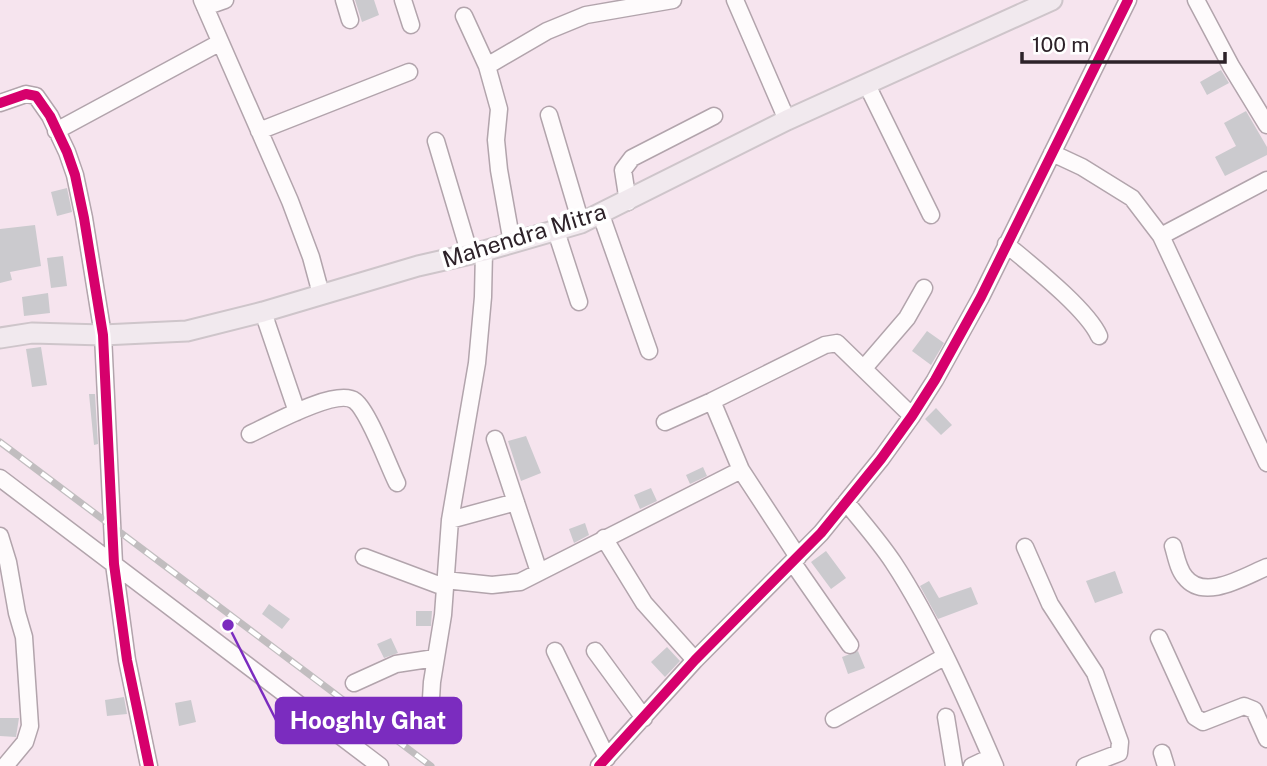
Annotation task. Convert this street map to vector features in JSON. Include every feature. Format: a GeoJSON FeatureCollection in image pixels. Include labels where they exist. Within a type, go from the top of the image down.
{"type":"FeatureCollection","features":[{"type":"Feature","properties":{"kind":"main road","name":"Mahendra Mitra"},"geometry":{"type":"LineString","coordinates":[[0,338],[32,333],[103,335],[187,331],[582,223],[787,120],[1052,0]]}},
{"type":"Feature","properties":{"kind":"street"},"geometry":{"type":"LineString","coordinates":[[225,0],[203,4],[300,227],[321,294]]}},
{"type":"Feature","properties":{"kind":"street"},"geometry":{"type":"LineString","coordinates":[[344,0],[350,20]]}},
{"type":"Feature","properties":{"kind":"street"},"geometry":{"type":"LineString","coordinates":[[403,0],[411,25]]}},
{"type":"Feature","properties":{"kind":"street"},"geometry":{"type":"LineString","coordinates":[[487,66],[547,31],[586,15],[673,0]]}},
{"type":"Feature","properties":{"kind":"street"},"geometry":{"type":"LineString","coordinates":[[735,0],[787,120]]}},
{"type":"Feature","properties":{"kind":"street"},"geometry":{"type":"LineString","coordinates":[[555,651],[603,762],[695,660],[796,560],[846,502],[912,416],[935,380],[1006,244],[1128,0]]}},
{"type":"Feature","properties":{"kind":"street"},"geometry":{"type":"LineString","coordinates":[[1196,0],[1231,66],[1267,125]]}},
{"type":"Feature","properties":{"kind":"street"},"geometry":{"type":"LineString","coordinates":[[464,16],[487,66],[499,109],[497,150],[512,243]]}},
{"type":"Feature","properties":{"kind":"street"},"geometry":{"type":"LineString","coordinates":[[56,131],[219,43]]}},
{"type":"Feature","properties":{"kind":"street"},"geometry":{"type":"LineString","coordinates":[[259,131],[409,72]]}},
{"type":"Feature","properties":{"kind":"street"},"geometry":{"type":"LineString","coordinates":[[867,85],[931,215]]}},
{"type":"Feature","properties":{"kind":"street"},"geometry":{"type":"LineString","coordinates":[[0,103],[26,94],[36,96],[50,116],[75,175],[103,335],[114,564],[127,660],[149,766]]}},
{"type":"Feature","properties":{"kind":"street"},"geometry":{"type":"LineString","coordinates":[[549,115],[582,223]]}},
{"type":"Feature","properties":{"kind":"street"},"geometry":{"type":"LineString","coordinates":[[628,202],[623,170],[632,158],[714,116]]}},
{"type":"Feature","properties":{"kind":"street"},"geometry":{"type":"LineString","coordinates":[[429,732],[435,657],[443,615],[450,520],[477,363],[483,297],[477,253],[436,141]]}},
{"type":"Feature","properties":{"kind":"street"},"geometry":{"type":"LineString","coordinates":[[1052,153],[1082,167],[1132,198],[1161,236],[1267,463]]}},
{"type":"Feature","properties":{"kind":"street"},"geometry":{"type":"LineString","coordinates":[[1161,236],[1267,180]]}},
{"type":"Feature","properties":{"kind":"street"},"geometry":{"type":"LineString","coordinates":[[601,215],[649,351]]}},
{"type":"Feature","properties":{"kind":"street"},"geometry":{"type":"LineString","coordinates":[[556,230],[579,302]]}},
{"type":"Feature","properties":{"kind":"street"},"geometry":{"type":"LineString","coordinates":[[1006,244],[1063,294],[1095,327],[1099,336]]}},
{"type":"Feature","properties":{"kind":"street"},"geometry":{"type":"LineString","coordinates":[[864,368],[907,318],[924,288]]}},
{"type":"Feature","properties":{"kind":"street"},"geometry":{"type":"LineString","coordinates":[[264,312],[297,412]]}},
{"type":"Feature","properties":{"kind":"street"},"geometry":{"type":"LineString","coordinates":[[665,422],[825,345],[837,343],[912,416]]}},
{"type":"Feature","properties":{"kind":"street"},"geometry":{"type":"LineString","coordinates":[[250,434],[297,412],[340,397],[348,397],[355,401],[364,413],[397,483]]}},
{"type":"Feature","properties":{"kind":"street"},"geometry":{"type":"LineString","coordinates":[[712,401],[741,470],[850,645]]}},
{"type":"Feature","properties":{"kind":"street"},"geometry":{"type":"LineString","coordinates":[[495,439],[539,572]]}},
{"type":"Feature","properties":{"kind":"street"},"geometry":{"type":"LineString","coordinates":[[364,557],[445,583],[520,582],[741,470]]}},
{"type":"Feature","properties":{"kind":"street"},"geometry":{"type":"LineString","coordinates":[[0,478],[380,766]]}},
{"type":"Feature","properties":{"kind":"street"},"geometry":{"type":"LineString","coordinates":[[450,520],[516,502]]}},
{"type":"Feature","properties":{"kind":"street"},"geometry":{"type":"LineString","coordinates":[[846,502],[893,562],[944,657],[993,761],[972,766]]}},
{"type":"Feature","properties":{"kind":"street"},"geometry":{"type":"LineString","coordinates":[[0,536],[24,637],[30,726],[24,742],[5,766]]}},
{"type":"Feature","properties":{"kind":"street"},"geometry":{"type":"LineString","coordinates":[[604,538],[644,603],[695,660]]}},
{"type":"Feature","properties":{"kind":"street"},"geometry":{"type":"LineString","coordinates":[[1173,546],[1182,573],[1192,584],[1220,586],[1267,568]]}},
{"type":"Feature","properties":{"kind":"street"},"geometry":{"type":"LineString","coordinates":[[1025,547],[1050,604],[1095,673],[1120,742],[1118,753],[1085,766]]}},
{"type":"Feature","properties":{"kind":"street"},"geometry":{"type":"LineString","coordinates":[[1159,638],[1195,717],[1203,722],[1244,706],[1254,710],[1267,739]]}},
{"type":"Feature","properties":{"kind":"street"},"geometry":{"type":"LineString","coordinates":[[595,651],[643,718]]}},
{"type":"Feature","properties":{"kind":"street"},"geometry":{"type":"LineString","coordinates":[[354,683],[396,664],[435,657]]}},
{"type":"Feature","properties":{"kind":"street"},"geometry":{"type":"LineString","coordinates":[[834,719],[944,657]]}},
{"type":"Feature","properties":{"kind":"street"},"geometry":{"type":"LineString","coordinates":[[946,717],[954,766]]}},
{"type":"Feature","properties":{"kind":"building"},"geometry":{"type":"Polygon","coordinates":[[[355,0],[374,0],[379,15],[362,22],[355,0]]]}},
{"type":"Feature","properties":{"kind":"building"},"geometry":{"type":"Polygon","coordinates":[[[1221,70],[1229,83],[1207,95],[1200,82],[1221,70]]]}},
{"type":"Feature","properties":{"kind":"building"},"geometry":{"type":"Polygon","coordinates":[[[1246,111],[1267,147],[1267,155],[1225,176],[1215,157],[1236,146],[1224,123],[1246,111]]]}},
{"type":"Feature","properties":{"kind":"building"},"geometry":{"type":"Polygon","coordinates":[[[67,188],[72,212],[57,216],[51,192],[67,188]]]}},
{"type":"Feature","properties":{"kind":"building"},"geometry":{"type":"Polygon","coordinates":[[[35,225],[41,266],[10,272],[12,280],[0,283],[0,229],[35,225]]]}},
{"type":"Feature","properties":{"kind":"building"},"geometry":{"type":"Polygon","coordinates":[[[63,256],[67,286],[51,288],[47,258],[63,256]]]}},
{"type":"Feature","properties":{"kind":"building"},"geometry":{"type":"Polygon","coordinates":[[[48,293],[50,313],[24,316],[22,297],[48,293]]]}},
{"type":"Feature","properties":{"kind":"building"},"geometry":{"type":"Polygon","coordinates":[[[927,331],[944,343],[931,365],[912,351],[927,331]]]}},
{"type":"Feature","properties":{"kind":"building"},"geometry":{"type":"Polygon","coordinates":[[[41,347],[47,385],[32,387],[26,349],[41,347]]]}},
{"type":"Feature","properties":{"kind":"building"},"geometry":{"type":"Polygon","coordinates":[[[89,394],[95,394],[98,444],[94,445],[89,394]]]}},
{"type":"Feature","properties":{"kind":"building"},"geometry":{"type":"Polygon","coordinates":[[[936,408],[952,425],[941,435],[925,419],[936,408]]]}},
{"type":"Feature","properties":{"kind":"building"},"geometry":{"type":"Polygon","coordinates":[[[526,436],[541,473],[521,481],[508,441],[526,436]]]}},
{"type":"Feature","properties":{"kind":"building"},"geometry":{"type":"Polygon","coordinates":[[[703,467],[707,476],[690,484],[686,475],[703,467]]]}},
{"type":"Feature","properties":{"kind":"building"},"geometry":{"type":"Polygon","coordinates":[[[651,488],[657,501],[640,509],[634,495],[651,488]]]}},
{"type":"Feature","properties":{"kind":"building"},"geometry":{"type":"Polygon","coordinates":[[[585,523],[589,535],[574,543],[569,529],[585,523]]]}},
{"type":"Feature","properties":{"kind":"building"},"geometry":{"type":"Polygon","coordinates":[[[826,551],[846,578],[831,589],[811,562],[826,551]]]}},
{"type":"Feature","properties":{"kind":"building"},"geometry":{"type":"Polygon","coordinates":[[[1115,571],[1123,593],[1095,603],[1086,581],[1115,571]]]}},
{"type":"Feature","properties":{"kind":"building"},"geometry":{"type":"Polygon","coordinates":[[[929,581],[939,598],[971,587],[978,604],[938,619],[920,586],[929,581]]]}},
{"type":"Feature","properties":{"kind":"building"},"geometry":{"type":"Polygon","coordinates":[[[269,604],[290,619],[282,629],[262,614],[269,604]]]}},
{"type":"Feature","properties":{"kind":"building"},"geometry":{"type":"Polygon","coordinates":[[[416,611],[432,611],[431,626],[416,626],[416,611]]]}},
{"type":"Feature","properties":{"kind":"building"},"geometry":{"type":"Polygon","coordinates":[[[391,638],[398,653],[384,658],[377,644],[391,638]]]}},
{"type":"Feature","properties":{"kind":"building"},"geometry":{"type":"Polygon","coordinates":[[[667,647],[680,661],[665,677],[651,662],[667,647]]]}},
{"type":"Feature","properties":{"kind":"building"},"geometry":{"type":"Polygon","coordinates":[[[858,651],[865,668],[848,674],[842,657],[858,651]]]}},
{"type":"Feature","properties":{"kind":"building"},"geometry":{"type":"Polygon","coordinates":[[[124,697],[127,714],[107,716],[105,700],[124,697]]]}},
{"type":"Feature","properties":{"kind":"building"},"geometry":{"type":"Polygon","coordinates":[[[191,700],[196,722],[179,726],[175,703],[191,700]]]}},
{"type":"Feature","properties":{"kind":"building"},"geometry":{"type":"Polygon","coordinates":[[[0,718],[19,718],[16,737],[0,736],[0,718]]]}},
{"type":"Feature","properties":{"kind":"railway"},"geometry":{"type":"LineString","coordinates":[[0,442],[431,766]]}},
{"type":"Feature","properties":{"kind":"cycle path"},"geometry":{"type":"LineString","coordinates":[[599,766],[695,660],[821,533],[912,416],[981,297],[1128,0]]}},
{"type":"Feature","properties":{"kind":"cycle path"},"geometry":{"type":"LineString","coordinates":[[0,103],[26,94],[36,96],[50,116],[75,175],[103,335],[114,564],[127,660],[149,766]]}},
{"type":"Feature","properties":{"kind":"place","name":"Hooghly Ghat"},"geometry":{"type":"Point","coordinates":[228,625]}}]}
